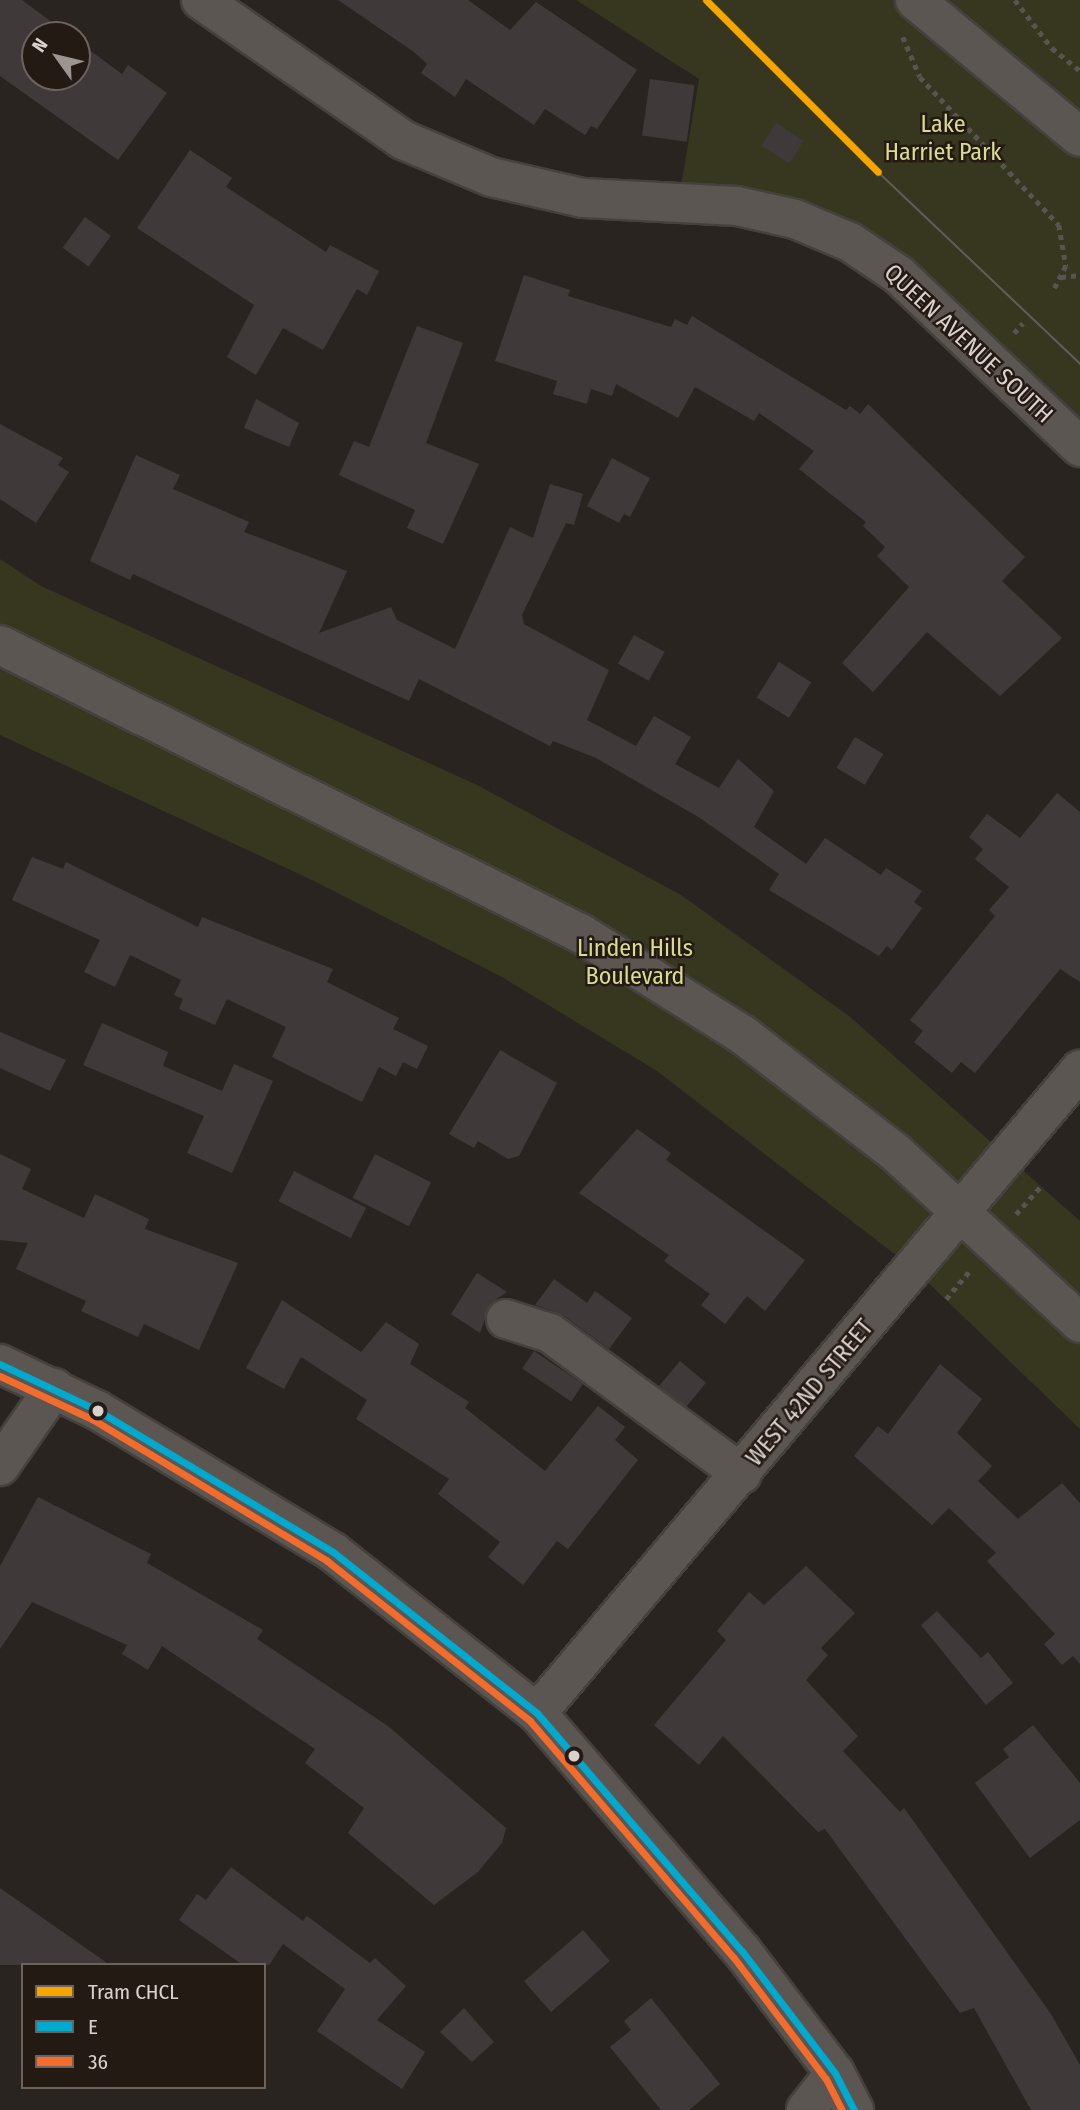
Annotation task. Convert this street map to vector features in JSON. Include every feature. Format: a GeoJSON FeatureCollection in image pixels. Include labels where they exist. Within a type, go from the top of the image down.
{"type":"FeatureCollection","features":[{"type":"Feature","properties":{"kind":"street","name":"QUEEN AVENUE SOUTH"},"geometry":{"type":"LineString","coordinates":[[201,0],[403,140],[491,177],[583,198],[737,206],[795,219],[850,242],[898,275],[1080,447]]}},
{"type":"Feature","properties":{"kind":"street"},"geometry":{"type":"LineString","coordinates":[[930,13],[1080,137]]}},
{"type":"Feature","properties":{"kind":"street"},"geometry":{"type":"LineString","coordinates":[[0,645],[580,933],[743,1035],[962,1209],[1080,1323]]}},
{"type":"Feature","properties":{"kind":"street","name":"WEST 42ND STREET"},"geometry":{"type":"LineString","coordinates":[[537,1713],[742,1474],[1080,1070]]}},
{"type":"Feature","properties":{"kind":"street"},"geometry":{"type":"LineString","coordinates":[[506,1319],[550,1333],[742,1474]]}},
{"type":"Feature","properties":{"kind":"street"},"geometry":{"type":"LineString","coordinates":[[0,1364],[54,1388],[332,1552],[537,1713],[742,1951],[835,2073],[854,2110]]}},
{"type":"Feature","properties":{"kind":"street"},"geometry":{"type":"LineString","coordinates":[[0,1466],[54,1388]]}},
{"type":"Feature","properties":{"kind":"street"},"geometry":{"type":"LineString","coordinates":[[806,2110],[835,2073]]}},
{"type":"Feature","properties":{"kind":"path"},"geometry":{"type":"LineString","coordinates":[[1015,0],[1052,48],[1080,71]]}},
{"type":"Feature","properties":{"kind":"path"},"geometry":{"type":"LineString","coordinates":[[930,13],[920,77],[1059,225],[1066,266],[1053,292]]}},
{"type":"Feature","properties":{"kind":"path"},"geometry":{"type":"LineString","coordinates":[[1061,276],[1080,275]]}},
{"type":"Feature","properties":{"kind":"path"},"geometry":{"type":"LineString","coordinates":[[1014,333],[1023,323]]}},
{"type":"Feature","properties":{"kind":"green space","name":"Lake Harriet Park"},"geometry":{"type":"Polygon","coordinates":[[[576,0],[1080,0],[1080,447],[850,242],[678,204],[699,79],[576,0]]]}},
{"type":"Feature","properties":{"kind":"green space","name":"Linden Hills Boulevard"},"geometry":{"type":"Polygon","coordinates":[[[0,559],[41,586],[477,785],[681,895],[849,1016],[1080,1221],[1080,1429],[914,1269],[657,1071],[502,977],[314,881],[0,735],[0,559]]]}},
{"type":"Feature","properties":{"kind":"building"},"geometry":{"type":"Polygon","coordinates":[[[0,0],[22,0],[50,21],[21,21],[21,91],[0,76],[0,0]]]}},
{"type":"Feature","properties":{"kind":"building"},"geometry":{"type":"Polygon","coordinates":[[[338,0],[468,0],[510,30],[536,2],[637,70],[597,129],[591,126],[585,135],[545,109],[534,125],[466,79],[455,97],[421,73],[427,64],[414,52],[338,0]]]}},
{"type":"Feature","properties":{"kind":"building"},"geometry":{"type":"Polygon","coordinates":[[[91,51],[122,74],[128,65],[167,93],[118,160],[21,91],[91,91],[91,51]]]}},
{"type":"Feature","properties":{"kind":"building"},"geometry":{"type":"Polygon","coordinates":[[[650,79],[695,85],[687,142],[642,135],[650,79]]]}},
{"type":"Feature","properties":{"kind":"building"},"geometry":{"type":"Polygon","coordinates":[[[776,123],[804,141],[789,164],[761,146],[776,123]]]}},
{"type":"Feature","properties":{"kind":"building"},"geometry":{"type":"Polygon","coordinates":[[[190,150],[232,178],[226,187],[326,252],[330,245],[379,271],[367,295],[357,289],[323,350],[283,328],[256,375],[227,357],[254,305],[137,228],[190,150]]]}},
{"type":"Feature","properties":{"kind":"building"},"geometry":{"type":"Polygon","coordinates":[[[85,217],[111,236],[89,267],[63,248],[85,217]]]}},
{"type":"Feature","properties":{"kind":"building"},"geometry":{"type":"Polygon","coordinates":[[[524,275],[570,290],[568,296],[671,327],[675,319],[687,325],[692,316],[846,410],[850,406],[860,414],[868,404],[1025,557],[1002,581],[1062,638],[1000,696],[927,632],[873,692],[842,663],[909,587],[877,556],[885,547],[863,526],[866,522],[799,469],[814,451],[759,413],[754,421],[695,387],[678,418],[616,384],[612,396],[591,389],[587,404],[553,394],[557,381],[495,361],[524,275]]]}},
{"type":"Feature","properties":{"kind":"building"},"geometry":{"type":"Polygon","coordinates":[[[417,326],[463,343],[426,443],[479,464],[443,544],[407,528],[415,510],[339,475],[354,441],[369,447],[417,326]]]}},
{"type":"Feature","properties":{"kind":"building"},"geometry":{"type":"Polygon","coordinates":[[[256,399],[299,423],[289,447],[244,428],[256,399]]]}},
{"type":"Feature","properties":{"kind":"building"},"geometry":{"type":"Polygon","coordinates":[[[0,424],[63,458],[58,465],[69,472],[36,523],[0,499],[0,424]]]}},
{"type":"Feature","properties":{"kind":"building"},"geometry":{"type":"Polygon","coordinates":[[[136,455],[180,475],[173,489],[249,522],[244,532],[347,571],[319,633],[391,607],[397,620],[455,649],[510,527],[533,538],[550,484],[583,494],[574,525],[566,523],[522,615],[524,624],[609,670],[587,720],[636,746],[654,716],[691,737],[675,764],[719,788],[738,759],[774,791],[754,827],[806,864],[825,838],[881,875],[886,868],[922,891],[914,902],[922,908],[892,950],[887,946],[879,956],[769,890],[779,874],[700,818],[596,758],[553,741],[550,746],[419,679],[409,701],[133,574],[130,580],[90,561],[136,455]]]}},
{"type":"Feature","properties":{"kind":"building"},"geometry":{"type":"Polygon","coordinates":[[[612,458],[650,478],[630,517],[624,514],[619,523],[587,506],[612,458]]]}},
{"type":"Feature","properties":{"kind":"building"},"geometry":{"type":"Polygon","coordinates":[[[634,635],[665,652],[649,681],[618,664],[634,635]]]}},
{"type":"Feature","properties":{"kind":"building"},"geometry":{"type":"Polygon","coordinates":[[[779,662],[811,682],[789,718],[757,698],[779,662]]]}},
{"type":"Feature","properties":{"kind":"building"},"geometry":{"type":"Polygon","coordinates":[[[855,737],[883,754],[865,785],[836,768],[855,737]]]}},
{"type":"Feature","properties":{"kind":"building"},"geometry":{"type":"Polygon","coordinates":[[[1057,793],[1080,812],[1080,982],[1060,969],[975,1073],[961,1062],[952,1073],[914,1042],[923,1031],[910,1020],[995,916],[989,910],[1009,887],[975,859],[983,849],[969,837],[987,814],[1020,838],[1057,793]]]}},
{"type":"Feature","properties":{"kind":"building"},"geometry":{"type":"Polygon","coordinates":[[[32,857],[63,869],[66,862],[198,927],[202,917],[333,969],[327,982],[399,1018],[393,1029],[428,1046],[417,1069],[403,1062],[396,1076],[379,1067],[362,1102],[272,1057],[286,1027],[227,999],[215,1025],[179,1009],[183,999],[174,995],[181,980],[130,955],[115,987],[84,972],[100,940],[12,900],[32,857]]]}},
{"type":"Feature","properties":{"kind":"building"},"geometry":{"type":"Polygon","coordinates":[[[102,1023],[168,1052],[163,1066],[222,1091],[234,1064],[273,1081],[232,1173],[187,1153],[204,1116],[83,1065],[102,1023]]]}},
{"type":"Feature","properties":{"kind":"building"},"geometry":{"type":"Polygon","coordinates":[[[0,1032],[66,1060],[50,1091],[0,1068],[0,1032]]]}},
{"type":"Feature","properties":{"kind":"building"},"geometry":{"type":"Polygon","coordinates":[[[500,1050],[557,1083],[519,1156],[508,1159],[478,1141],[474,1148],[449,1134],[500,1050]]]}},
{"type":"Feature","properties":{"kind":"building"},"geometry":{"type":"Polygon","coordinates":[[[637,1129],[671,1153],[666,1160],[805,1260],[765,1311],[747,1296],[725,1324],[701,1305],[710,1294],[664,1261],[669,1255],[579,1193],[637,1129]]]}},
{"type":"Feature","properties":{"kind":"building"},"geometry":{"type":"Polygon","coordinates":[[[0,1154],[31,1169],[22,1189],[84,1218],[95,1194],[149,1219],[145,1229],[238,1263],[199,1350],[144,1324],[138,1337],[81,1311],[86,1301],[16,1269],[28,1243],[0,1240],[0,1154]]]}},
{"type":"Feature","properties":{"kind":"building"},"geometry":{"type":"Polygon","coordinates":[[[375,1154],[431,1183],[409,1226],[353,1198],[375,1154]]]}},
{"type":"Feature","properties":{"kind":"building"},"geometry":{"type":"Polygon","coordinates":[[[294,1171],[366,1208],[351,1238],[279,1201],[294,1171]]]}},
{"type":"Feature","properties":{"kind":"building"},"geometry":{"type":"Polygon","coordinates":[[[477,1273],[507,1292],[491,1303],[480,1333],[451,1314],[477,1273]]]}},
{"type":"Feature","properties":{"kind":"building"},"geometry":{"type":"Polygon","coordinates":[[[554,1279],[587,1303],[595,1291],[632,1318],[609,1349],[563,1315],[535,1305],[554,1279]]]}},
{"type":"Feature","properties":{"kind":"building"},"geometry":{"type":"Polygon","coordinates":[[[282,1300],[361,1352],[386,1322],[419,1344],[410,1364],[469,1402],[465,1408],[545,1471],[598,1406],[625,1427],[615,1440],[638,1460],[568,1549],[557,1541],[523,1585],[488,1557],[500,1542],[438,1494],[449,1479],[356,1419],[367,1400],[301,1357],[284,1389],[246,1368],[282,1300]]]}},
{"type":"Feature","properties":{"kind":"building"},"geometry":{"type":"Polygon","coordinates":[[[534,1351],[583,1384],[571,1401],[522,1368],[534,1351]]]}},
{"type":"Feature","properties":{"kind":"building"},"geometry":{"type":"Polygon","coordinates":[[[680,1361],[706,1383],[685,1408],[659,1386],[680,1361]]]}},
{"type":"Feature","properties":{"kind":"building"},"geometry":{"type":"Polygon","coordinates":[[[940,1364],[982,1399],[957,1433],[992,1466],[978,1481],[1018,1519],[1062,1483],[1080,1503],[1080,1664],[1073,1656],[1062,1665],[1044,1644],[1055,1634],[987,1561],[996,1553],[949,1508],[932,1525],[854,1456],[878,1426],[888,1434],[940,1364]]]}},
{"type":"Feature","properties":{"kind":"building"},"geometry":{"type":"Polygon","coordinates":[[[38,1497],[151,1554],[147,1563],[263,1630],[257,1639],[388,1726],[506,1828],[502,1843],[478,1872],[434,1905],[348,1833],[364,1808],[305,1763],[315,1749],[162,1646],[148,1670],[122,1654],[127,1645],[32,1602],[0,1649],[0,1566],[38,1497]]]}},
{"type":"Feature","properties":{"kind":"building"},"geometry":{"type":"Polygon","coordinates":[[[806,1566],[855,1613],[821,1648],[828,1655],[806,1680],[858,1736],[843,1751],[900,1812],[904,1808],[1051,2014],[1080,2065],[1080,2110],[1031,2110],[974,2008],[960,2013],[825,1829],[818,1832],[723,1736],[699,1765],[654,1725],[726,1640],[717,1631],[749,1592],[764,1605],[806,1566]]]}},
{"type":"Feature","properties":{"kind":"building"},"geometry":{"type":"Polygon","coordinates":[[[937,1611],[981,1658],[988,1652],[1013,1683],[986,1705],[921,1625],[937,1611]]]}},
{"type":"Feature","properties":{"kind":"building"},"geometry":{"type":"Polygon","coordinates":[[[1033,1725],[1080,1783],[1080,1820],[1030,1858],[975,1783],[1009,1757],[1003,1749],[1033,1725]]]}},
{"type":"Feature","properties":{"kind":"building"},"geometry":{"type":"Polygon","coordinates":[[[231,1867],[303,1921],[307,1916],[370,1963],[375,1958],[406,1986],[377,2020],[425,2052],[402,2089],[317,2031],[345,1989],[283,1944],[269,1965],[240,1963],[179,1920],[197,1894],[206,1900],[231,1867]]]}},
{"type":"Feature","properties":{"kind":"building"},"geometry":{"type":"Polygon","coordinates":[[[0,1888],[107,1963],[21,1963],[0,1965],[0,1888]]]}},
{"type":"Feature","properties":{"kind":"building"},"geometry":{"type":"Polygon","coordinates":[[[583,1930],[610,1961],[551,2012],[524,1981],[583,1930]]]}},
{"type":"Feature","properties":{"kind":"building"},"geometry":{"type":"Polygon","coordinates":[[[651,1998],[720,2084],[689,2110],[661,2110],[610,2047],[631,2030],[624,2021],[651,1998]]]}},
{"type":"Feature","properties":{"kind":"building"},"geometry":{"type":"Polygon","coordinates":[[[464,2008],[494,2042],[472,2062],[440,2032],[464,2008]]]}},
{"type":"Feature","properties":{"kind":"tram line","name":"CHCL"},"geometry":{"type":"LineString","coordinates":[[706,0],[878,172]]}},
{"type":"Feature","properties":{"kind":"tram line"},"geometry":{"type":"LineString","coordinates":[[878,172],[1080,364]]}},
{"type":"Feature","properties":{"kind":"transit line","name":"E"},"geometry":{"type":"LineString","coordinates":[[0,1364],[97,1410],[333,1552],[537,1713],[742,1951],[835,2073],[854,2110]]}},
{"type":"Feature","properties":{"kind":"transit line","name":"36"},"geometry":{"type":"LineString","coordinates":[[0,1376],[92,1419],[327,1561],[530,1721],[734,1958],[826,2079],[842,2110]]}}]}
